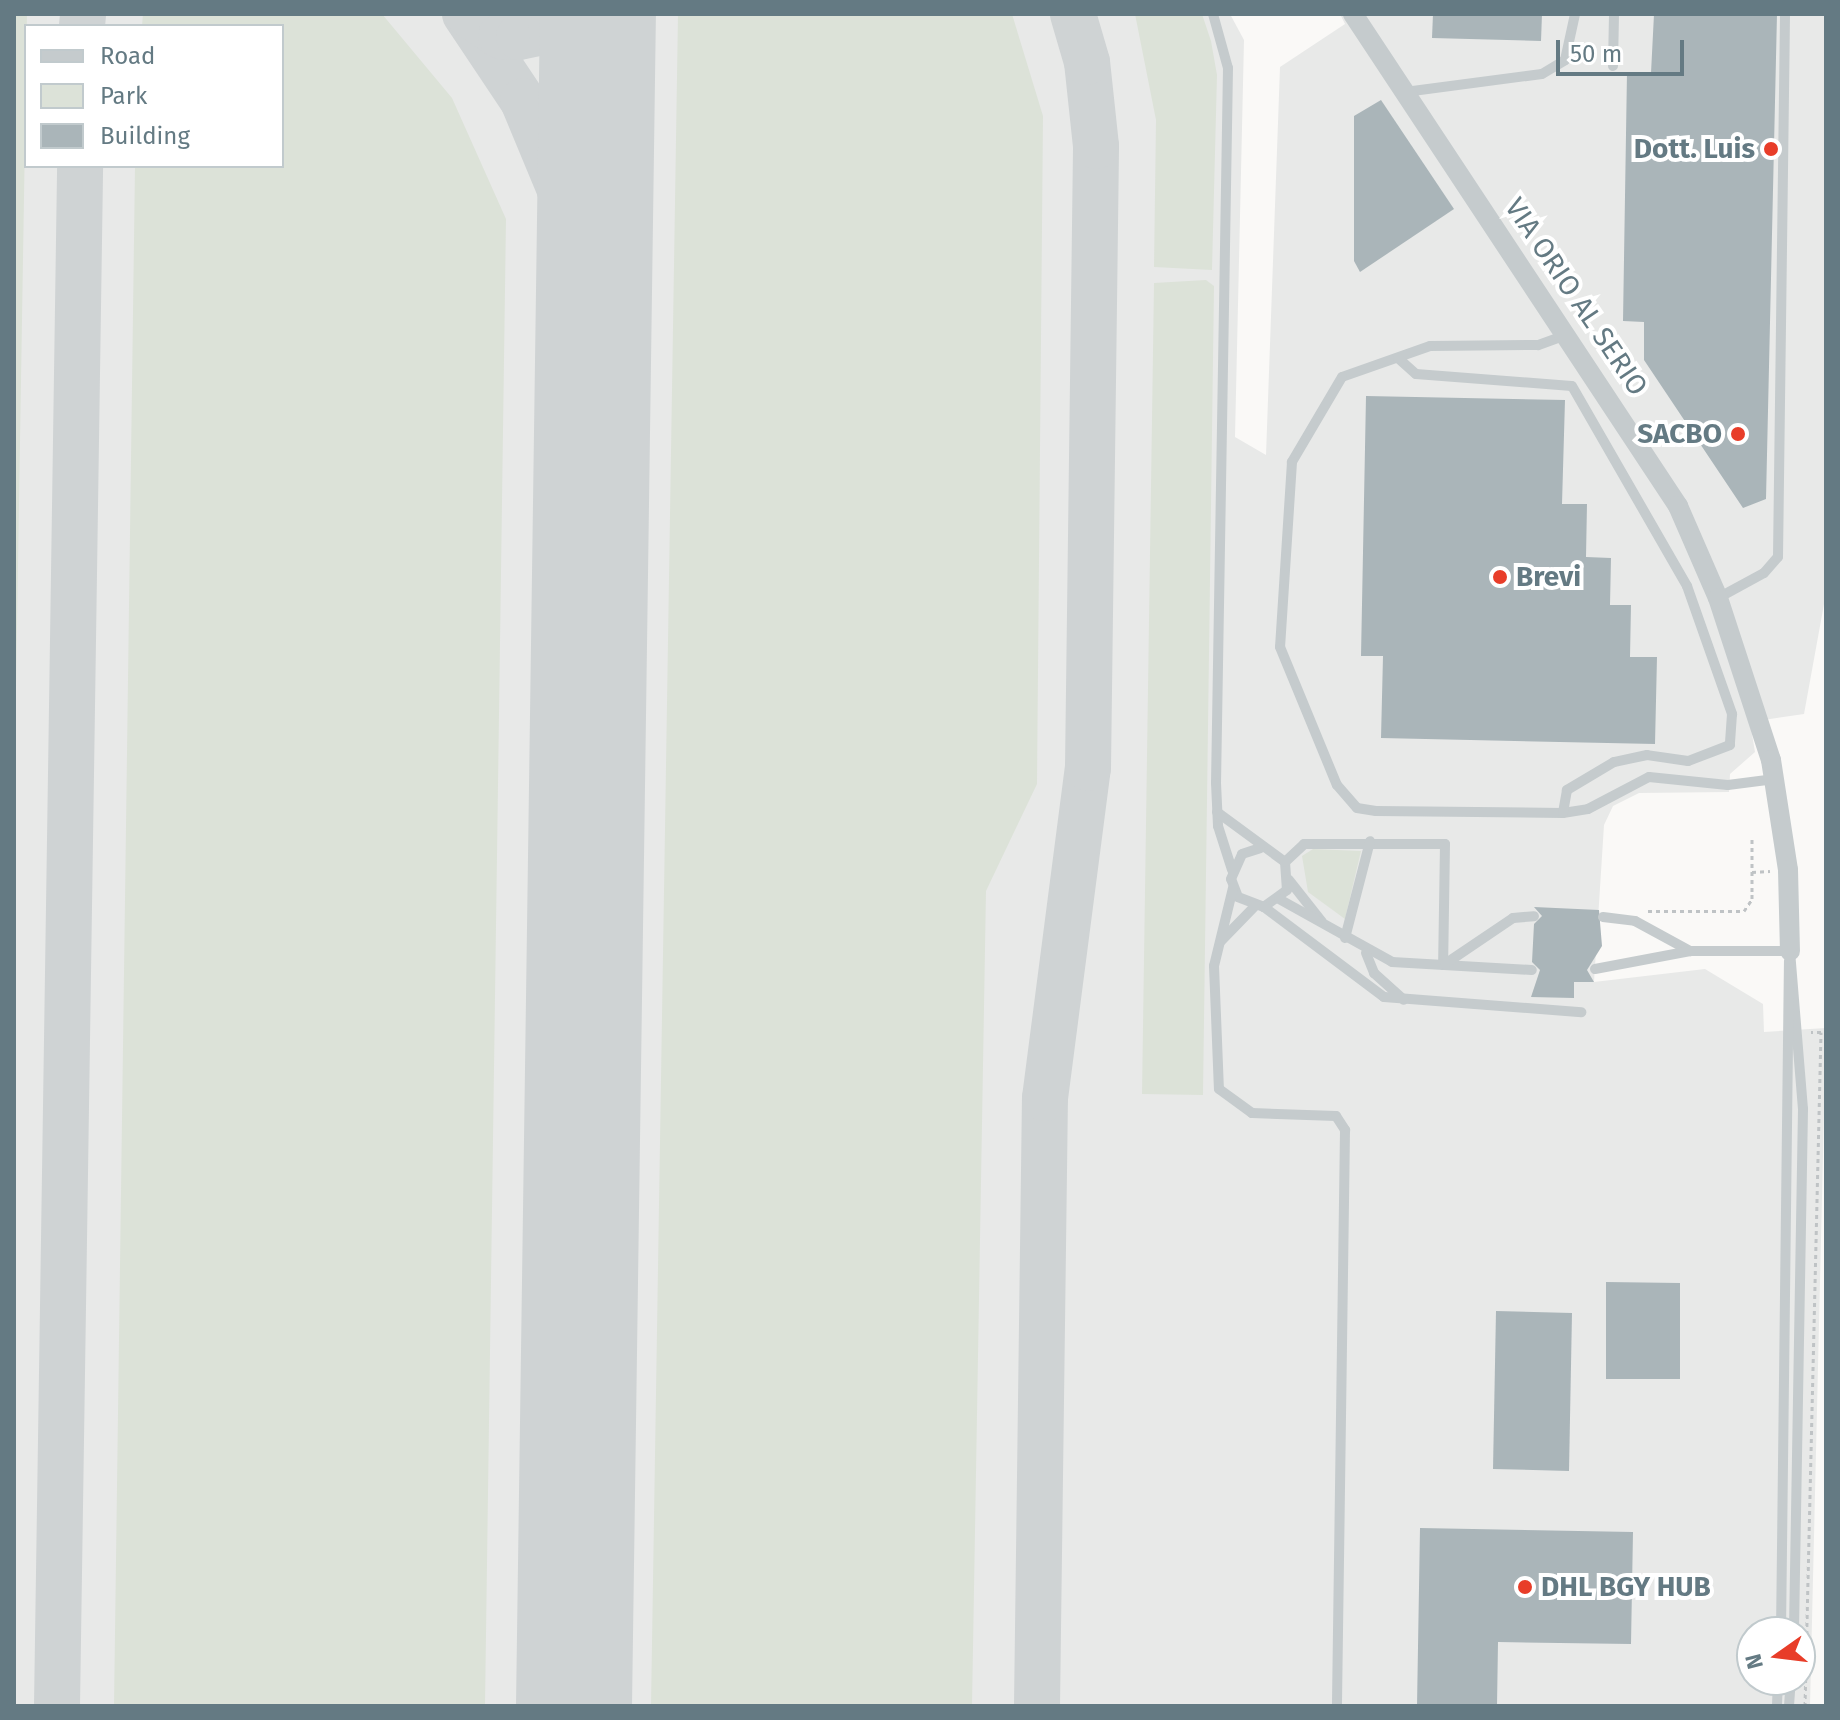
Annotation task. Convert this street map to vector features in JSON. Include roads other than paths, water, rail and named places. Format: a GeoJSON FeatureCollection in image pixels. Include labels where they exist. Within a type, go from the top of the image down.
{"type":"FeatureCollection","features":[{"type":"Feature","properties":{"kind":"street","name":"VIA ORIO AL SERIO"},"geometry":{"type":"LineString","coordinates":[[1353,14],[1657,467],[1718,598],[1775,779],[1790,951]]}},
{"type":"Feature","properties":{"kind":"lane"},"geometry":{"type":"LineString","coordinates":[[1213,14],[1228,68],[1217,812],[1232,870],[1233,888],[1221,941],[1214,996],[1219,1089],[1252,1113],[1336,1116],[1345,1130],[1337,1706]]}},
{"type":"Feature","properties":{"kind":"lane"},"geometry":{"type":"LineString","coordinates":[[1405,92],[1542,74],[1565,60],[1575,14]]}},
{"type":"Feature","properties":{"kind":"lane"},"geometry":{"type":"LineString","coordinates":[[1613,66],[1614,14]]}},
{"type":"Feature","properties":{"kind":"lane"},"geometry":{"type":"LineString","coordinates":[[1718,598],[1764,573],[1778,557],[1785,14]]}},
{"type":"Feature","properties":{"kind":"lane"},"geometry":{"type":"LineString","coordinates":[[1567,334],[1538,345],[1430,346],[1342,377],[1292,462],[1285,491],[1284,666],[1337,785],[1357,808],[1563,813],[1588,809],[1649,777],[1728,785],[1775,779]]}},
{"type":"Feature","properties":{"kind":"lane"},"geometry":{"type":"LineString","coordinates":[[1398,358],[1416,374],[1572,386],[1687,586],[1732,714],[1730,745],[1688,761],[1647,755],[1614,762],[1567,790],[1563,813]]}},
{"type":"Feature","properties":{"kind":"lane"},"geometry":{"type":"LineString","coordinates":[[1217,812],[1260,848],[1285,862],[1289,880],[1323,923]]}},
{"type":"Feature","properties":{"kind":"lane"},"geometry":{"type":"LineString","coordinates":[[1285,862],[1304,844],[1370,841],[1445,844],[1443,965]]}},
{"type":"Feature","properties":{"kind":"lane"},"geometry":{"type":"LineString","coordinates":[[1345,938],[1370,841]]}},
{"type":"Feature","properties":{"kind":"lane"},"geometry":{"type":"LineString","coordinates":[[1232,870],[1242,854],[1260,848]]}},
{"type":"Feature","properties":{"kind":"lane"},"geometry":{"type":"LineString","coordinates":[[1221,941],[1260,906],[1279,899],[1289,880]]}},
{"type":"Feature","properties":{"kind":"lane"},"geometry":{"type":"LineString","coordinates":[[1233,888],[1372,990],[1406,1001],[1581,1012]]}},
{"type":"Feature","properties":{"kind":"lane"},"geometry":{"type":"LineString","coordinates":[[1279,899],[1323,923],[1366,953],[1443,965],[1532,970]]}},
{"type":"Feature","properties":{"kind":"lane"},"geometry":{"type":"LineString","coordinates":[[1443,965],[1513,918],[1534,916]]}},
{"type":"Feature","properties":{"kind":"lane"},"geometry":{"type":"LineString","coordinates":[[1603,917],[1635,921],[1690,951]]}},
{"type":"Feature","properties":{"kind":"lane"},"geometry":{"type":"LineString","coordinates":[[1595,969],[1690,951],[1790,951]]}},
{"type":"Feature","properties":{"kind":"lane"},"geometry":{"type":"LineString","coordinates":[[1781,1616],[1790,951]]}},
{"type":"Feature","properties":{"kind":"lane"},"geometry":{"type":"LineString","coordinates":[[1790,951],[1803,1109],[1794,1616]]}},
{"type":"Feature","properties":{"kind":"lane"},"geometry":{"type":"LineString","coordinates":[[1366,953],[1374,973],[1406,1001]]}},
{"type":"Feature","properties":{"kind":"place","name":"Dott. Luis"},"geometry":{"type":"Point","coordinates":[1771,149]}},
{"type":"Feature","properties":{"kind":"place","name":"SACBO"},"geometry":{"type":"Point","coordinates":[1738,434]}},
{"type":"Feature","properties":{"kind":"place","name":"Brevi"},"geometry":{"type":"Point","coordinates":[1500,577]}},
{"type":"Feature","properties":{"kind":"place","name":"DHL BGY HUB"},"geometry":{"type":"Point","coordinates":[1525,1587]}}]}
